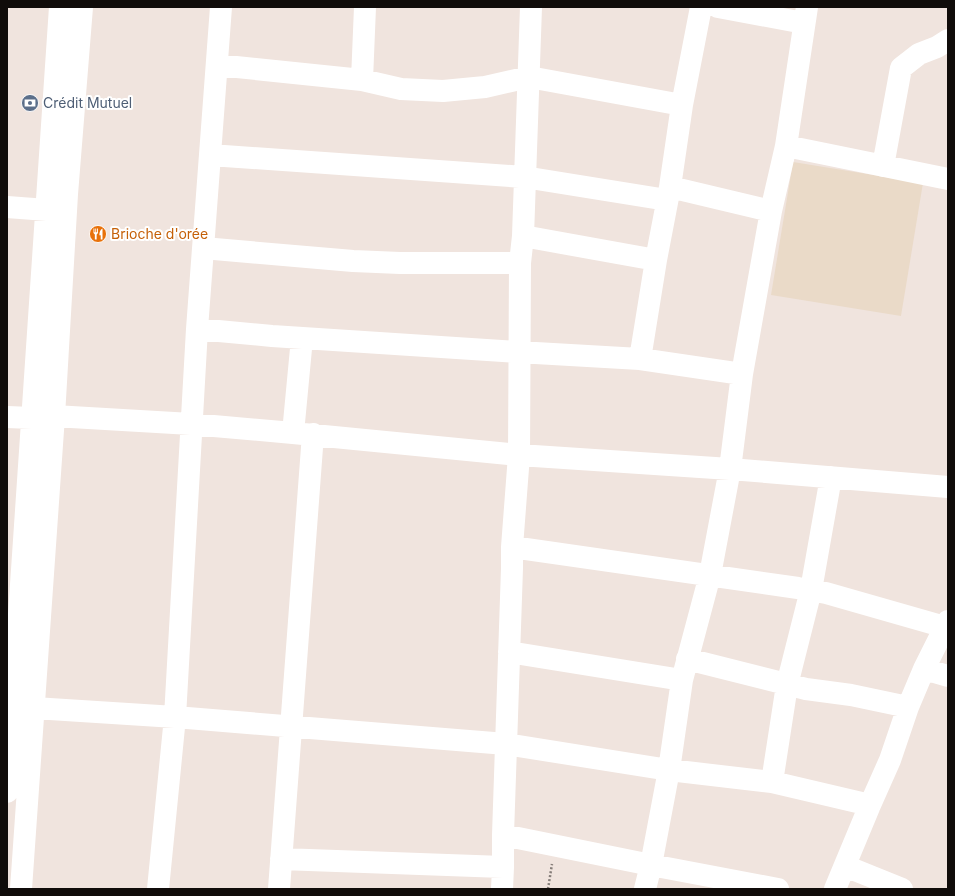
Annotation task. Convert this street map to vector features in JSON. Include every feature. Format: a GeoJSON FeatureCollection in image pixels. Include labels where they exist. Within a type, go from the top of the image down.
{"type":"FeatureCollection","features":[{"type":"Feature","properties":{"kind":"street"},"geometry":{"type":"LineString","coordinates":[[7,780],[11,674],[32,418],[60,7]]}},
{"type":"Feature","properties":{"kind":"street"},"geometry":{"type":"LineString","coordinates":[[21,889],[54,416],[67,194],[82,7]]}},
{"type":"Feature","properties":{"kind":"street"},"geometry":{"type":"LineString","coordinates":[[158,889],[175,717],[197,329],[221,7]]}},
{"type":"Feature","properties":{"kind":"street"},"geometry":{"type":"LineString","coordinates":[[362,80],[365,7]]}},
{"type":"Feature","properties":{"kind":"street"},"geometry":{"type":"LineString","coordinates":[[502,889],[512,547],[519,455],[518,352],[520,263],[523,236],[531,7]]}},
{"type":"Feature","properties":{"kind":"street"},"geometry":{"type":"LineString","coordinates":[[640,359],[682,105],[701,7]]}},
{"type":"Feature","properties":{"kind":"street"},"geometry":{"type":"LineString","coordinates":[[645,889],[669,770],[684,670],[710,575],[730,468],[742,374],[771,211],[786,146],[806,15],[718,7]]}},
{"type":"Feature","properties":{"kind":"street"},"geometry":{"type":"LineString","coordinates":[[882,166],[901,68],[919,54],[937,47],[948,40]]}},
{"type":"Feature","properties":{"kind":"street"},"geometry":{"type":"LineString","coordinates":[[217,65],[362,80],[400,89],[443,91],[485,87],[529,77],[682,105]]}},
{"type":"Feature","properties":{"kind":"street"},"geometry":{"type":"LineString","coordinates":[[786,146],[948,179]]}},
{"type":"Feature","properties":{"kind":"street"},"geometry":{"type":"LineString","coordinates":[[210,156],[524,177],[668,194],[771,211]]}},
{"type":"Feature","properties":{"kind":"street"},"geometry":{"type":"LineString","coordinates":[[7,207],[47,210]]}},
{"type":"Feature","properties":{"kind":"street"},"geometry":{"type":"LineString","coordinates":[[523,236],[656,260]]}},
{"type":"Feature","properties":{"kind":"street"},"geometry":{"type":"LineString","coordinates":[[203,248],[353,261],[400,263],[520,263]]}},
{"type":"Feature","properties":{"kind":"street"},"geometry":{"type":"LineString","coordinates":[[197,329],[302,338],[640,359],[742,374]]}},
{"type":"Feature","properties":{"kind":"street"},"geometry":{"type":"LineString","coordinates":[[279,889],[291,727],[303,434],[302,338]]}},
{"type":"Feature","properties":{"kind":"street"},"geometry":{"type":"LineString","coordinates":[[54,416],[191,424],[519,455],[730,468],[948,487]]}},
{"type":"Feature","properties":{"kind":"street"},"geometry":{"type":"LineString","coordinates":[[7,417],[32,418]]}},
{"type":"Feature","properties":{"kind":"street"},"geometry":{"type":"LineString","coordinates":[[772,782],[787,685],[811,590],[831,477]]}},
{"type":"Feature","properties":{"kind":"street"},"geometry":{"type":"LineString","coordinates":[[512,547],[811,590],[946,624],[908,706],[890,760],[835,889]]}},
{"type":"Feature","properties":{"kind":"street"},"geometry":{"type":"LineString","coordinates":[[509,652],[684,670],[851,695],[908,706]]}},
{"type":"Feature","properties":{"kind":"street"},"geometry":{"type":"LineString","coordinates":[[924,669],[948,676]]}},
{"type":"Feature","properties":{"kind":"street"},"geometry":{"type":"LineString","coordinates":[[34,708],[175,717],[506,744],[669,770],[772,782],[870,805]]}},
{"type":"Feature","properties":{"kind":"street"},"geometry":{"type":"LineString","coordinates":[[503,835],[778,889]]}},
{"type":"Feature","properties":{"kind":"street"},"geometry":{"type":"LineString","coordinates":[[281,859],[503,867]]}},
{"type":"Feature","properties":{"kind":"street"},"geometry":{"type":"LineString","coordinates":[[846,866],[902,889]]}},
{"type":"Feature","properties":{"kind":"path"},"geometry":{"type":"LineString","coordinates":[[548,889],[555,846]]}},
{"type":"Feature","properties":{"kind":"shaded area"},"geometry":{"type":"Polygon","coordinates":[[[793,162],[923,183],[901,316],[771,295],[793,162]]]}},
{"type":"Feature","properties":{"kind":"place","name":"Crédit Mutuel"},"geometry":{"type":"Point","coordinates":[30,103]}},
{"type":"Feature","properties":{"kind":"place","name":"Brioche d'orée"},"geometry":{"type":"Point","coordinates":[98,234]}}]}
